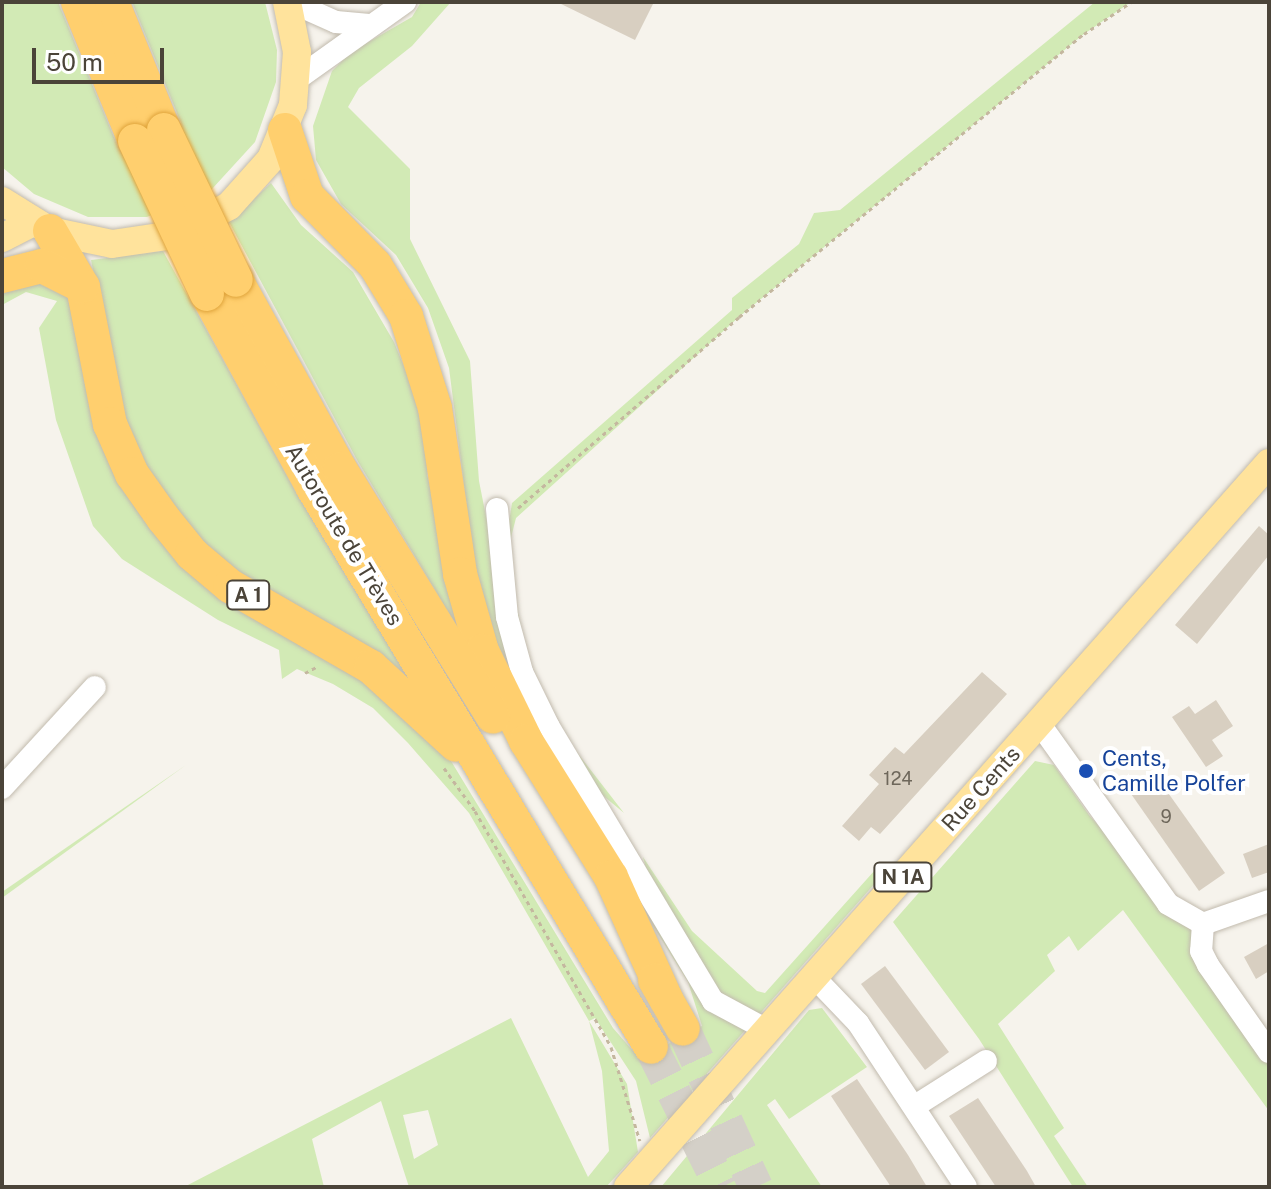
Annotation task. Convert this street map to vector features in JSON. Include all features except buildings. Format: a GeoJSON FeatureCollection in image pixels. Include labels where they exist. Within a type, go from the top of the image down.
{"type":"FeatureCollection","features":[{"type":"Feature","properties":{"kind":"highway","name":"Autoroute de Trèves"},"geometry":{"type":"LineString","coordinates":[[78,2],[149,135],[313,488],[557,883],[651,1047]]}},
{"type":"Feature","properties":{"kind":"highway","name":"Autoroute de Trèves"},"geometry":{"type":"LineString","coordinates":[[112,2],[149,135]]}},
{"type":"Feature","properties":{"kind":"highway"},"geometry":{"type":"LineString","coordinates":[[285,130],[307,196],[375,265],[406,316],[435,408],[460,574],[482,651],[526,741],[611,877],[666,999]]}},
{"type":"Feature","properties":{"kind":"highway","name":"A 1"},"geometry":{"type":"LineString","coordinates":[[41,227],[83,287],[110,424],[132,474],[173,530],[230,586],[371,667],[422,707],[557,883]]}},
{"type":"Feature","properties":{"kind":"highway"},"geometry":{"type":"LineString","coordinates":[[2,276],[42,266],[83,287]]}},
{"type":"Feature","properties":{"kind":"highway","name":"Autoroute de Trèves"},"geometry":{"type":"LineString","coordinates":[[221,287],[340,469],[683,1029]]}},
{"type":"Feature","properties":{"kind":"main road"},"geometry":{"type":"LineString","coordinates":[[2,201],[41,227],[112,244],[174,235],[229,206],[252,184],[285,130],[297,79],[289,2]]}},
{"type":"Feature","properties":{"kind":"main road"},"geometry":{"type":"LineString","coordinates":[[2,238],[41,227]]}},
{"type":"Feature","properties":{"kind":"main road","name":"Rue Cents"},"geometry":{"type":"LineString","coordinates":[[638,1177],[1269,463]]}},
{"type":"Feature","properties":{"kind":"street"},"geometry":{"type":"LineString","coordinates":[[289,2],[336,22],[372,25]]}},
{"type":"Feature","properties":{"kind":"street"},"geometry":{"type":"LineString","coordinates":[[297,79],[405,2]]}},
{"type":"Feature","properties":{"kind":"street"},"geometry":{"type":"LineString","coordinates":[[497,517],[507,617],[522,672],[549,727],[713,1001],[767,1030]]}},
{"type":"Feature","properties":{"kind":"street"},"geometry":{"type":"LineString","coordinates":[[2,788],[95,687]]}},
{"type":"Feature","properties":{"kind":"street"},"geometry":{"type":"LineString","coordinates":[[1039,723],[1156,890],[1203,924]]}},
{"type":"Feature","properties":{"kind":"street"},"geometry":{"type":"LineString","coordinates":[[1203,924],[1269,901]]}},
{"type":"Feature","properties":{"kind":"street"},"geometry":{"type":"LineString","coordinates":[[1203,924],[1201,951],[1208,965],[1269,1052]]}},
{"type":"Feature","properties":{"kind":"street"},"geometry":{"type":"LineString","coordinates":[[814,977],[858,1023],[966,1187]]}},
{"type":"Feature","properties":{"kind":"street"},"geometry":{"type":"LineString","coordinates":[[915,1106],[986,1061]]}},
{"type":"Feature","properties":{"kind":"path"},"geometry":{"type":"LineString","coordinates":[[497,517],[1084,34],[1131,2]]}},
{"type":"Feature","properties":{"kind":"path"},"geometry":{"type":"LineString","coordinates":[[305,673],[318,665],[329,670]]}},
{"type":"Feature","properties":{"kind":"path"},"geometry":{"type":"LineString","coordinates":[[438,761],[475,811],[594,1017],[627,1084],[638,1177]]}},
{"type":"Feature","properties":{"kind":"green space"},"geometry":{"type":"Polygon","coordinates":[[[2,2],[58,2],[118,147],[181,123],[132,2],[265,2],[277,50],[276,82],[255,142],[212,189],[147,217],[88,217],[34,194],[2,167],[2,2]]]}},
{"type":"Feature","properties":{"kind":"green space"},"geometry":{"type":"Polygon","coordinates":[[[421,2],[451,2],[412,46],[359,88],[348,107],[410,169],[410,239],[470,361],[479,481],[516,668],[648,877],[643,857],[692,931],[757,991],[765,993],[875,870],[877,881],[650,1138],[636,1081],[595,1018],[589,1021],[469,813],[408,743],[373,708],[333,684],[297,669],[282,679],[279,650],[218,620],[122,559],[93,526],[56,420],[39,328],[57,301],[26,292],[2,305],[2,282],[26,272],[67,296],[121,479],[418,725],[451,761],[613,1028],[640,1059],[702,1026],[688,982],[544,750],[480,609],[449,368],[428,308],[396,255],[341,204],[316,160],[313,126],[332,71],[351,52],[412,17],[421,2]]]}},
{"type":"Feature","properties":{"kind":"green space"},"geometry":{"type":"Polygon","coordinates":[[[1095,2],[1131,2],[1084,34],[739,317],[516,518],[506,557],[530,669],[555,724],[624,813],[588,783],[533,687],[503,560],[512,503],[732,310],[732,298],[799,244],[814,213],[840,210],[1095,2]]]}},
{"type":"Feature","properties":{"kind":"green space"},"geometry":{"type":"Polygon","coordinates":[[[271,183],[301,225],[353,272],[394,342],[411,384],[430,457],[427,475],[469,632],[462,635],[357,460],[229,222],[271,183]]]}},
{"type":"Feature","properties":{"kind":"green space"},"geometry":{"type":"Polygon","coordinates":[[[163,251],[298,496],[414,684],[198,548],[144,468],[122,417],[91,260],[163,251]]]}},
{"type":"Feature","properties":{"kind":"green space"},"geometry":{"type":"Polygon","coordinates":[[[1035,761],[1054,765],[1089,815],[1193,930],[1201,967],[1269,1065],[1269,1111],[1123,910],[1078,951],[1069,936],[1047,955],[1055,971],[998,1024],[1064,1128],[1054,1136],[1088,1187],[1073,1187],[979,1039],[893,922],[1035,761]]]}},
{"type":"Feature","properties":{"kind":"green space"},"geometry":{"type":"Polygon","coordinates":[[[186,765],[2,898],[2,892],[186,765]]]}},
{"type":"Feature","properties":{"kind":"green space"},"geometry":{"type":"Polygon","coordinates":[[[822,1008],[867,1067],[789,1119],[775,1099],[767,1105],[822,1187],[661,1187],[809,1010],[822,1008]]]}},
{"type":"Feature","properties":{"kind":"green space"},"geometry":{"type":"Polygon","coordinates":[[[511,1018],[588,1177],[609,1151],[602,1071],[589,1021],[627,1084],[638,1152],[606,1187],[409,1187],[381,1101],[312,1139],[324,1187],[184,1187],[511,1018]],[[428,1110],[403,1115],[414,1159],[438,1145],[428,1110]]]}},
{"type":"Feature","properties":{"kind":"tunnel"},"geometry":{"type":"LineString","coordinates":[[683,1029],[756,1187]]}},
{"type":"Feature","properties":{"kind":"tunnel"},"geometry":{"type":"LineString","coordinates":[[651,1047],[721,1187]]}},
{"type":"Feature","properties":{"kind":"place","name":"Cents, Camille Polfer"},"geometry":{"type":"Point","coordinates":[1086,771]}}]}
